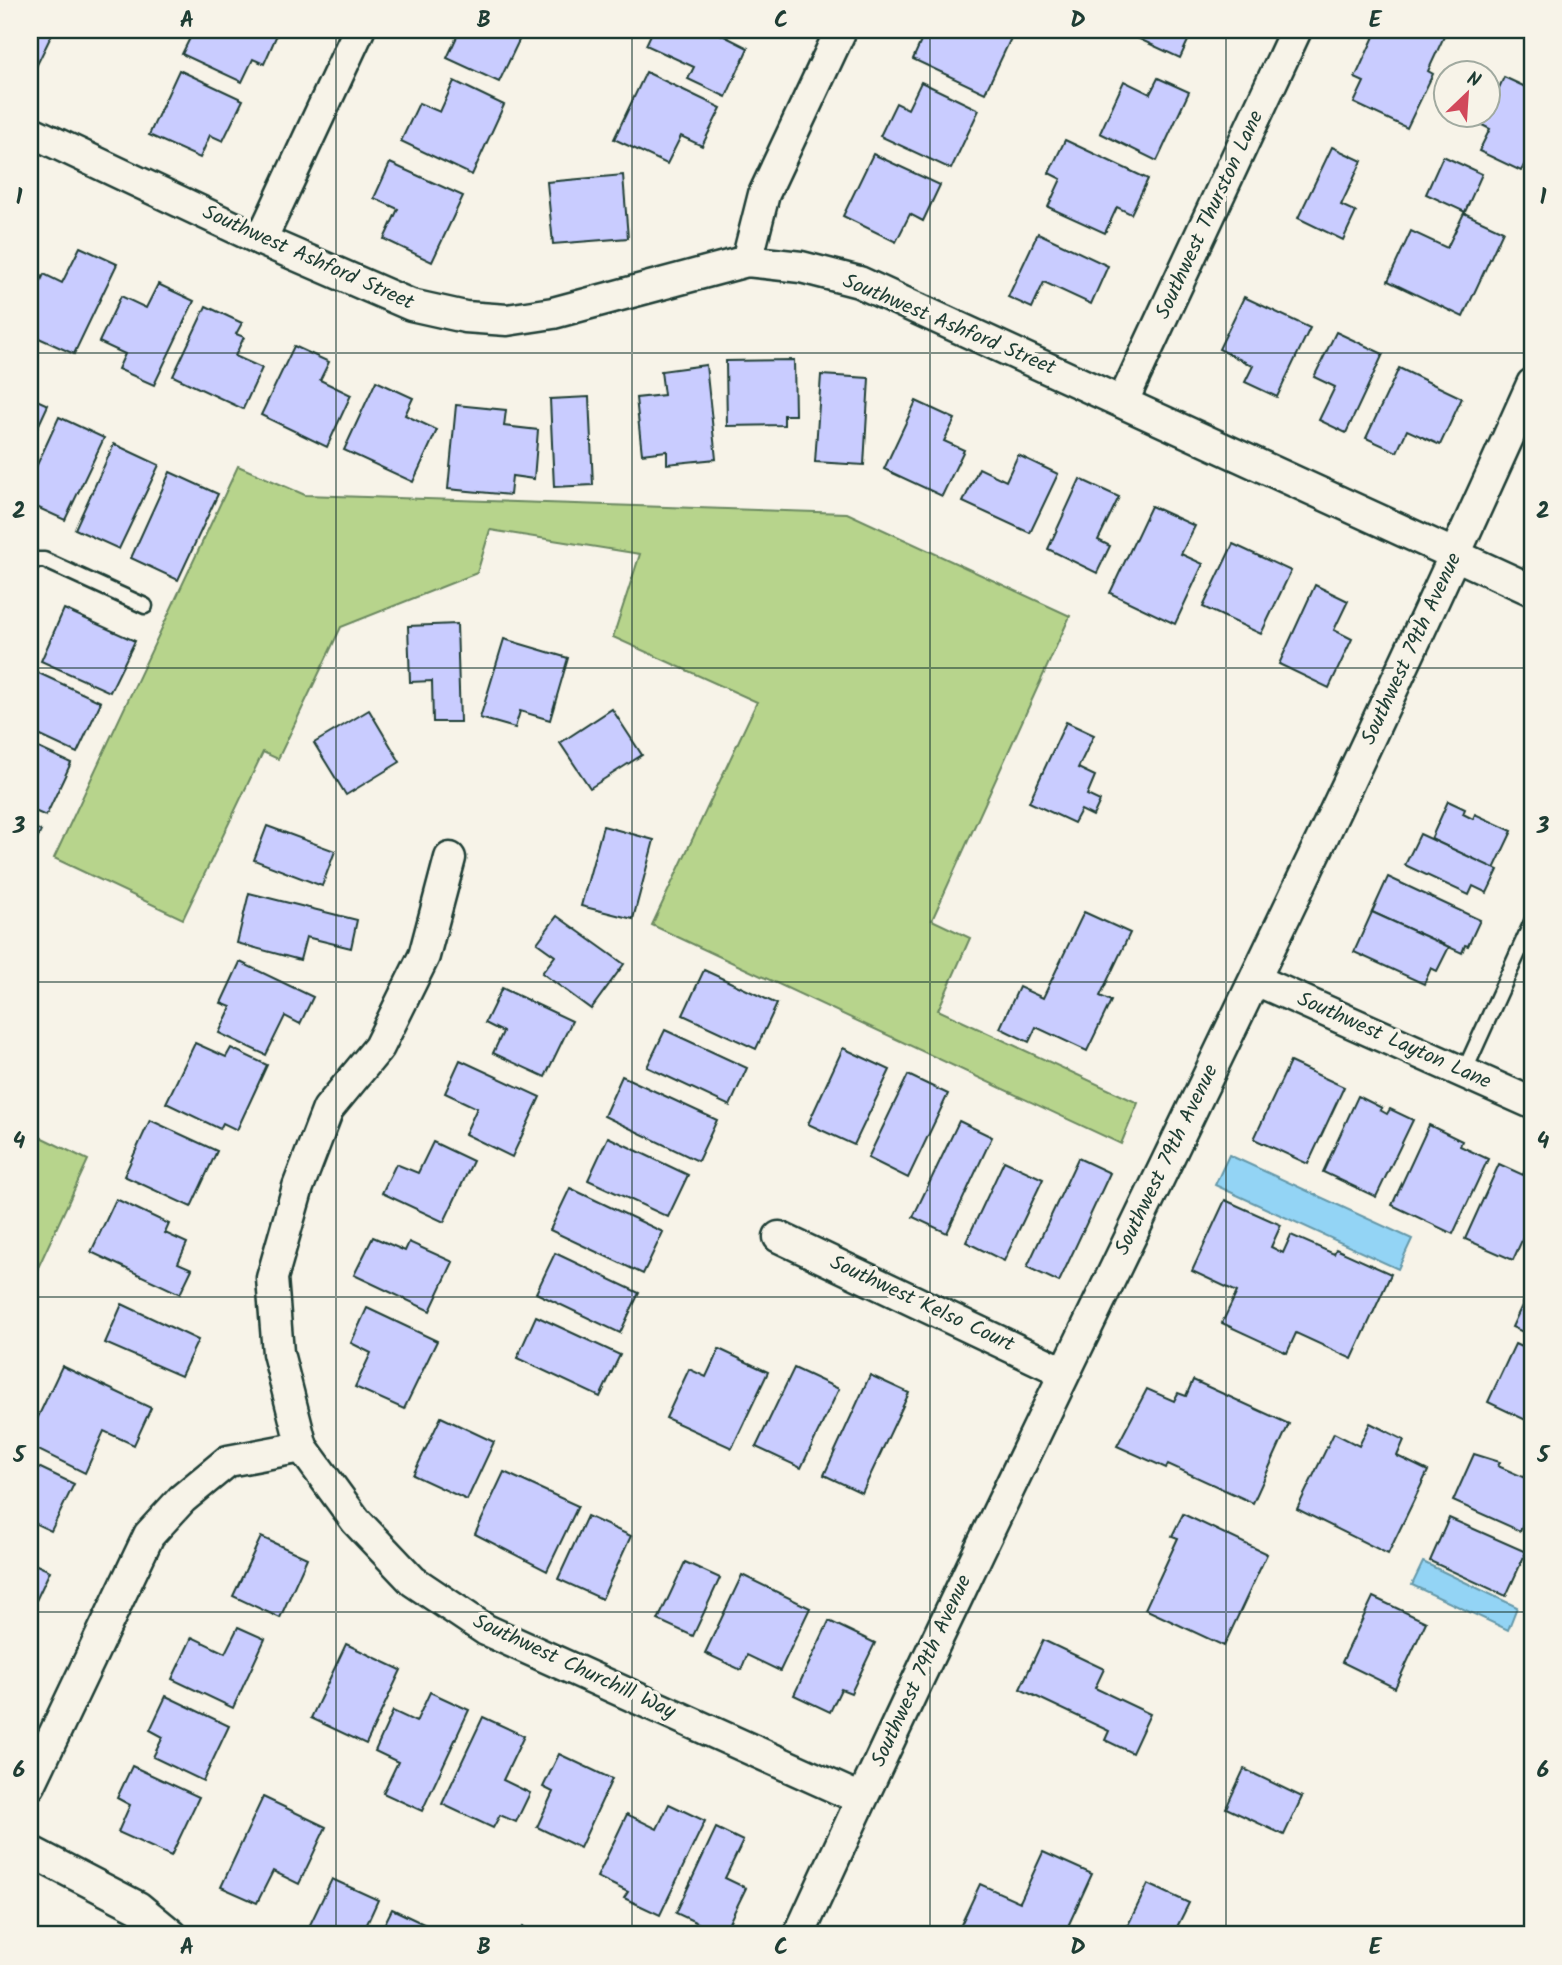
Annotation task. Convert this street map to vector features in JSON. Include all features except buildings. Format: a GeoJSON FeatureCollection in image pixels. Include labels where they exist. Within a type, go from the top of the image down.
{"type":"FeatureCollection","features":[{"type":"Feature","properties":{"kind":"street"},"geometry":{"type":"LineString","coordinates":[[261,240],[359,30]]}},
{"type":"Feature","properties":{"kind":"street"},"geometry":{"type":"LineString","coordinates":[[747,261],[764,194],[841,30]]}},
{"type":"Feature","properties":{"kind":"street","name":"Southwest Thurston Lane"},"geometry":{"type":"LineString","coordinates":[[1123,401],[1296,30]]}},
{"type":"Feature","properties":{"kind":"street","name":"Southwest Ashford Street"},"geometry":{"type":"LineString","coordinates":[[30,131],[261,240],[411,306],[465,317],[507,320],[553,313],[747,261],[801,267],[859,282],[1532,590]]}},
{"type":"Feature","properties":{"kind":"street","name":"Southwest 79th Avenue"},"geometry":{"type":"LineString","coordinates":[[799,1935],[1064,1372],[1256,980],[1456,555],[1532,384]]}},
{"type":"Feature","properties":{"kind":"street"},"geometry":{"type":"LineString","coordinates":[[30,1785],[149,1535],[182,1499],[228,1461],[302,1447],[278,1353],[272,1278],[298,1187],[328,1109],[379,1047],[424,956],[450,858]]}},
{"type":"Feature","properties":{"kind":"street","name":"Southwest Layton Lane"},"geometry":{"type":"LineString","coordinates":[[1256,980],[1532,1103]]}},
{"type":"Feature","properties":{"kind":"street","name":"Southwest Kelso Court"},"geometry":{"type":"LineString","coordinates":[[779,1237],[1064,1372]]}},
{"type":"Feature","properties":{"kind":"street","name":"Southwest Churchill Way"},"geometry":{"type":"LineString","coordinates":[[302,1447],[356,1521],[413,1581],[486,1630],[861,1799]]}},
{"type":"Feature","properties":{"kind":"street"},"geometry":{"type":"LineString","coordinates":[[30,1851],[138,1907],[172,1935]]}},
{"type":"Feature","properties":{"kind":"lane"},"geometry":{"type":"LineString","coordinates":[[30,560],[44,560],[145,606]]}},
{"type":"Feature","properties":{"kind":"lane"},"geometry":{"type":"LineString","coordinates":[[1464,1072],[1532,922]]}},
{"type":"Feature","properties":{"kind":"green space"},"geometry":{"type":"Polygon","coordinates":[[[238,466],[305,495],[847,513],[1070,616],[932,920],[970,938],[938,1010],[1138,1103],[1121,1144],[652,925],[757,702],[613,637],[640,554],[490,530],[477,573],[341,627],[278,759],[263,752],[183,919],[54,858],[238,466]]]}},
{"type":"Feature","properties":{"kind":"green space"},"geometry":{"type":"Polygon","coordinates":[[[30,1132],[88,1160],[30,1285],[30,1132]]]}},
{"type":"Feature","properties":{"kind":"water"},"geometry":{"type":"Polygon","coordinates":[[[1229,1155],[1412,1239],[1398,1269],[1215,1185],[1229,1155]]]}},
{"type":"Feature","properties":{"kind":"water"},"geometry":{"type":"Polygon","coordinates":[[[1423,1562],[1517,1607],[1508,1630],[1412,1585],[1423,1562]]]}}]}
